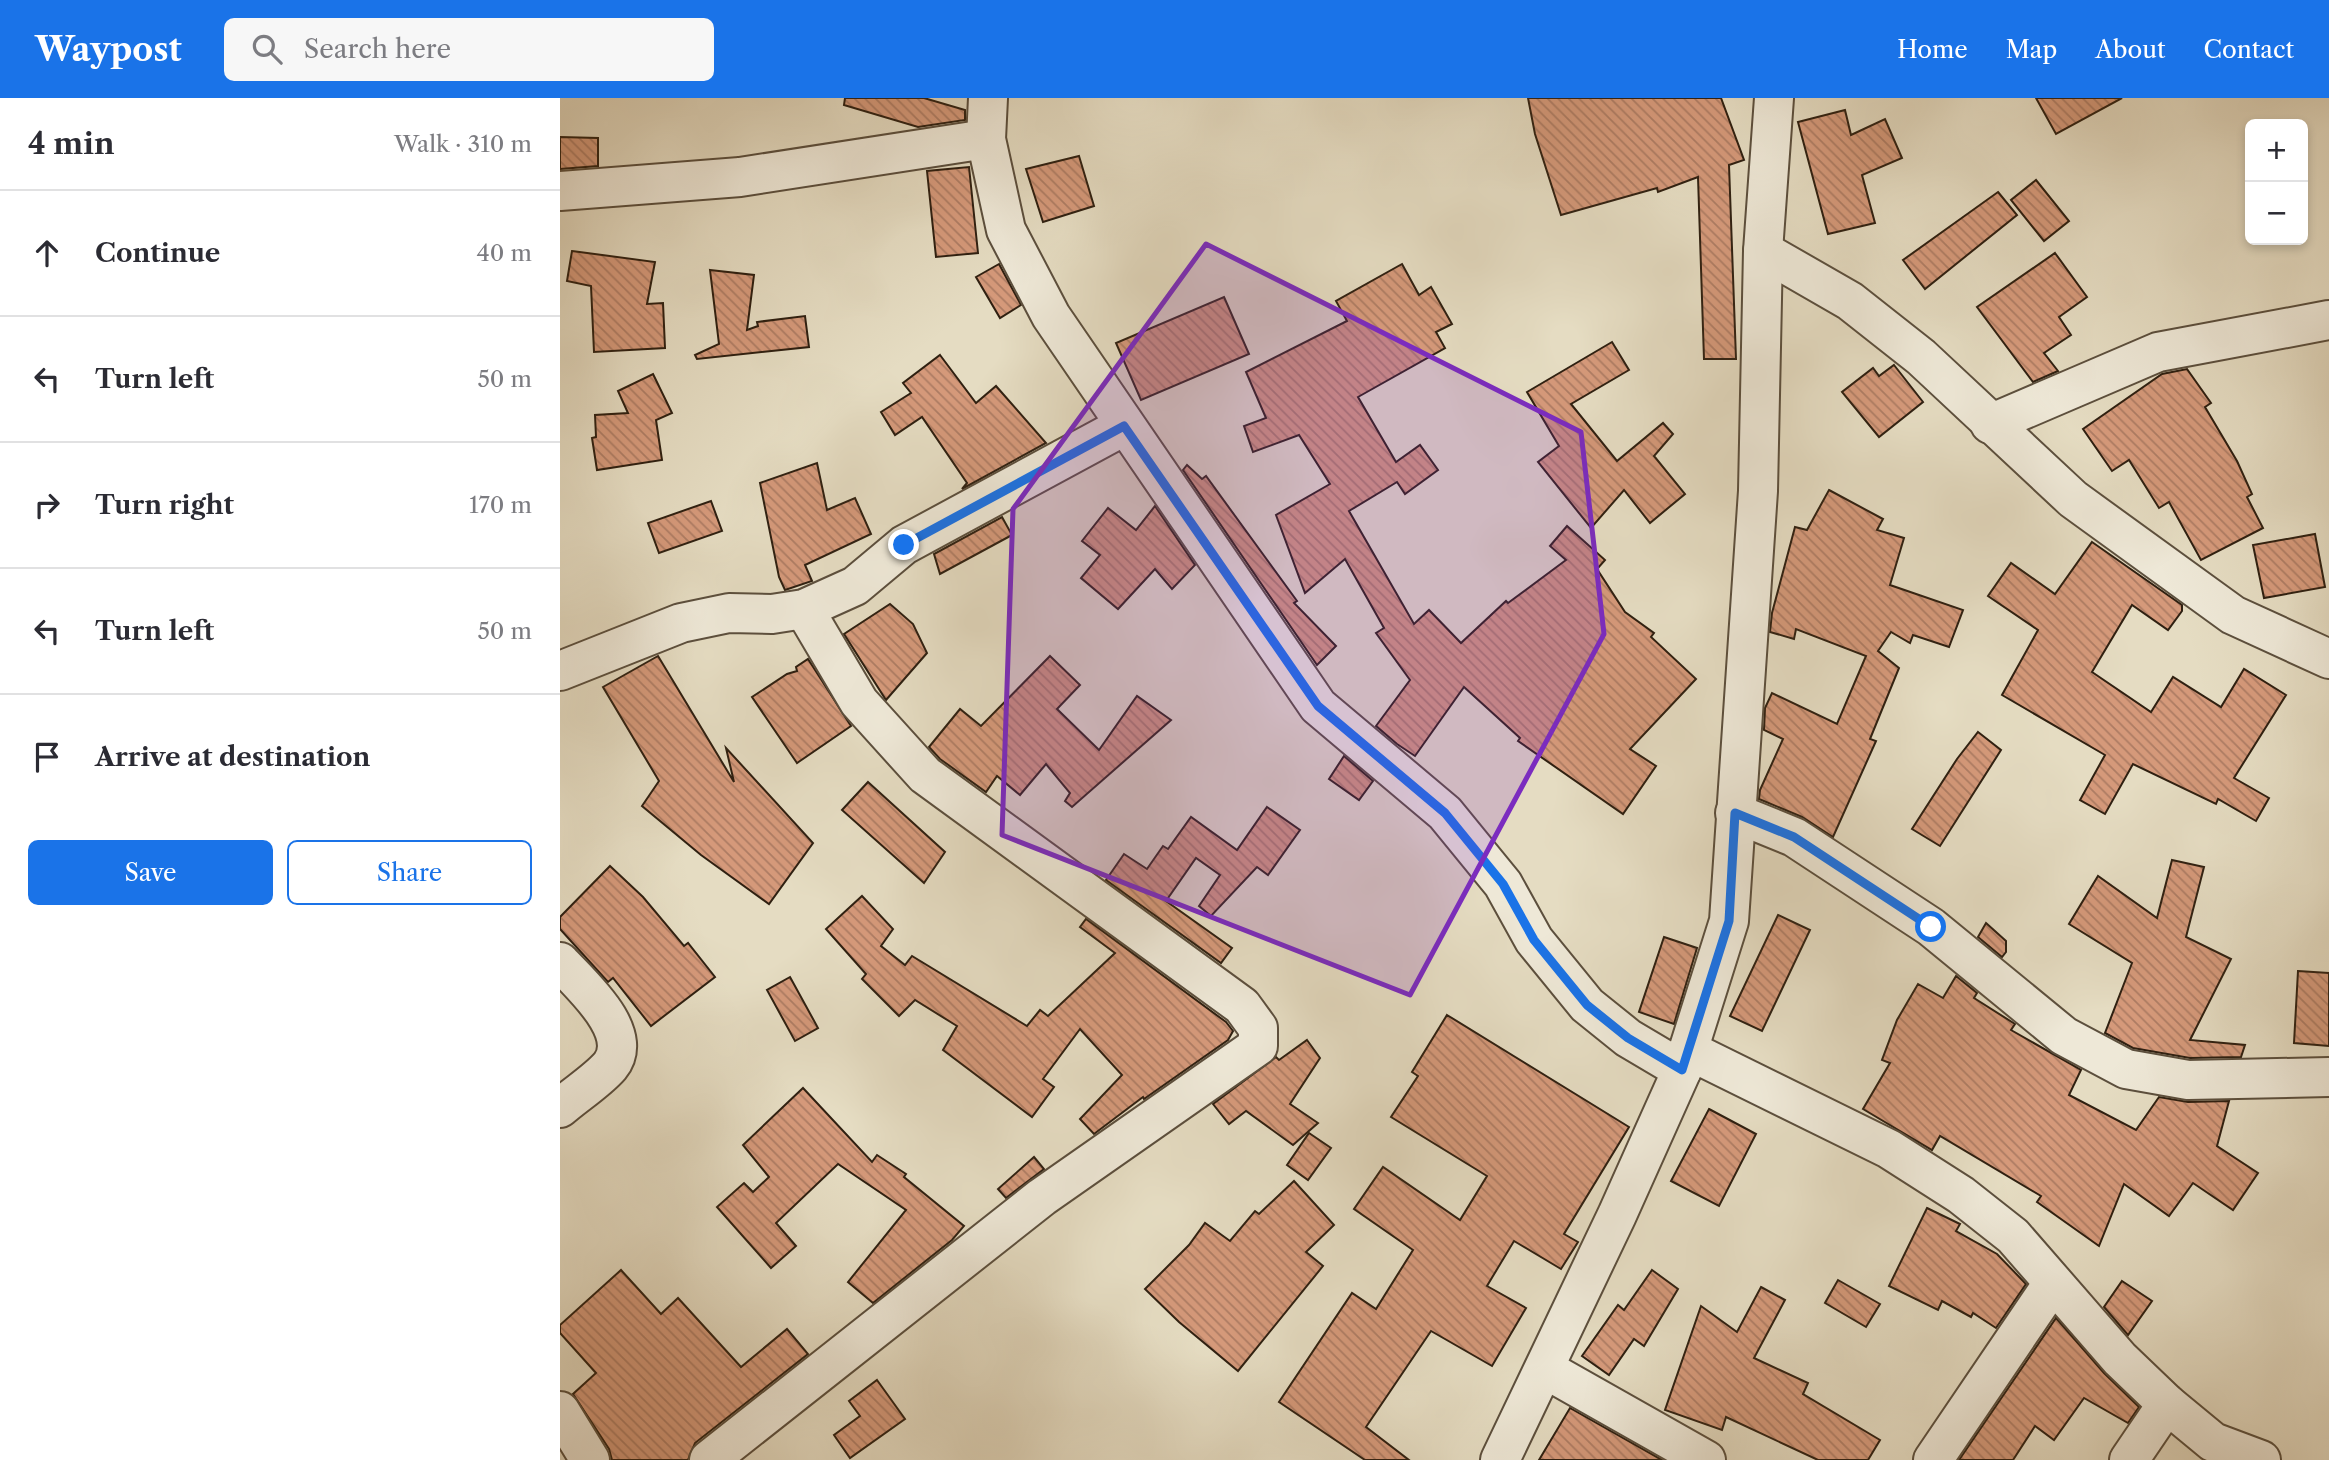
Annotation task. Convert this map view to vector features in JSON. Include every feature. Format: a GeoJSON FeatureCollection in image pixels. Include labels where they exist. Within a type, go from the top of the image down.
{"type":"FeatureCollection","features":[{"type":"Feature","properties":{"kind":"street"},"geometry":{"type":"LineString","coordinates":[[989,98],[986,139],[1006,230],[1051,316],[1318,706],[1445,813],[1503,884],[1534,940],[1587,1005],[1628,1038],[1686,1060],[1889,1149],[1961,1195],[2013,1236],[2120,1359],[2167,1404],[2213,1442],[2261,1460]]}},
{"type":"Feature","properties":{"kind":"street"},"geometry":{"type":"LineString","coordinates":[[1500,1460],[1545,1369],[1686,1060],[1729,921],[1758,491],[1763,251],[1774,98]]}},
{"type":"Feature","properties":{"kind":"street"},"geometry":{"type":"LineString","coordinates":[[560,191],[740,177],[986,139]]}},
{"type":"Feature","properties":{"kind":"street"},"geometry":{"type":"LineString","coordinates":[[1763,251],[1850,301],[1922,357],[1990,424],[2073,499],[2233,615],[2329,659]]}},
{"type":"Feature","properties":{"kind":"street"},"geometry":{"type":"LineString","coordinates":[[1990,424],[2158,352],[2329,320]]}},
{"type":"Feature","properties":{"kind":"street"},"geometry":{"type":"LineString","coordinates":[[560,671],[681,623],[729,613],[772,614],[804,609],[855,586],[904,545],[1124,426]]}},
{"type":"Feature","properties":{"kind":"street"},"geometry":{"type":"LineString","coordinates":[[709,1460],[1042,1197],[1258,1046],[1258,1028],[1242,1006],[925,775],[859,702],[804,609]]}},
{"type":"Feature","properties":{"kind":"street"},"geometry":{"type":"LineString","coordinates":[[1735,813],[1794,837],[1931,927],[2064,1036],[2126,1069],[2188,1080],[2329,1077]]}},
{"type":"Feature","properties":{"kind":"street"},"geometry":{"type":"LineString","coordinates":[[560,962],[610,1018],[617,1043],[612,1064],[560,1108]]}},
{"type":"Feature","properties":{"kind":"street"},"geometry":{"type":"LineString","coordinates":[[1933,1460],[2053,1283]]}},
{"type":"Feature","properties":{"kind":"street"},"geometry":{"type":"LineString","coordinates":[[1545,1369],[1706,1460]]}},
{"type":"Feature","properties":{"kind":"street"},"geometry":{"type":"LineString","coordinates":[[2129,1460],[2167,1404]]}},
{"type":"Feature","properties":{"kind":"street"},"geometry":{"type":"LineString","coordinates":[[560,1411],[590,1460]]}},
{"type":"Feature","properties":{"kind":"highlighted area"},"geometry":{"type":"Polygon","coordinates":[[[1206,244],[1581,432],[1604,634],[1410,995],[1002,835],[1013,509],[1206,244]]]}},
{"type":"Feature","properties":{"kind":"building"},"geometry":{"type":"Polygon","coordinates":[[[845,98],[924,98],[965,110],[965,120],[918,127],[844,105],[845,98]]]}},
{"type":"Feature","properties":{"kind":"building"},"geometry":{"type":"Polygon","coordinates":[[[1528,98],[1721,98],[1744,160],[1729,165],[1736,359],[1704,359],[1698,177],[1658,192],[1657,188],[1561,215],[1535,134],[1528,98]]]}},
{"type":"Feature","properties":{"kind":"building"},"geometry":{"type":"Polygon","coordinates":[[[2036,98],[2122,98],[2056,134],[2036,98]]]}},
{"type":"Feature","properties":{"kind":"building"},"geometry":{"type":"Polygon","coordinates":[[[1845,110],[1851,135],[1885,119],[1902,158],[1862,175],[1875,223],[1828,234],[1798,122],[1845,110]]]}},
{"type":"Feature","properties":{"kind":"building"},"geometry":{"type":"Polygon","coordinates":[[[560,137],[598,138],[598,166],[560,169],[560,137]]]}},
{"type":"Feature","properties":{"kind":"building"},"geometry":{"type":"Polygon","coordinates":[[[1079,156],[1094,206],[1043,222],[1026,169],[1079,156]]]}},
{"type":"Feature","properties":{"kind":"building"},"geometry":{"type":"Polygon","coordinates":[[[969,167],[978,253],[936,257],[927,171],[969,167]]]}},
{"type":"Feature","properties":{"kind":"building"},"geometry":{"type":"Polygon","coordinates":[[[2036,180],[2069,221],[2044,241],[2011,200],[2036,180]]]}},
{"type":"Feature","properties":{"kind":"building"},"geometry":{"type":"Polygon","coordinates":[[[1998,192],[2017,215],[1925,289],[1903,260],[1998,192]]]}},
{"type":"Feature","properties":{"kind":"building"},"geometry":{"type":"Polygon","coordinates":[[[572,251],[655,262],[647,304],[663,303],[665,348],[594,352],[591,286],[567,281],[572,251]]]}},
{"type":"Feature","properties":{"kind":"building"},"geometry":{"type":"Polygon","coordinates":[[[2055,253],[2087,297],[2059,317],[2071,335],[2044,353],[2058,371],[2033,382],[1977,307],[2055,253]]]}},
{"type":"Feature","properties":{"kind":"building"},"geometry":{"type":"Polygon","coordinates":[[[999,264],[1021,305],[1000,318],[976,277],[999,264]]]}},
{"type":"Feature","properties":{"kind":"building"},"geometry":{"type":"Polygon","coordinates":[[[1402,264],[1419,295],[1431,287],[1452,324],[1436,332],[1445,348],[1358,397],[1396,462],[1420,445],[1438,470],[1405,494],[1397,482],[1349,511],[1414,624],[1429,610],[1461,643],[1506,601],[1508,603],[1566,560],[1550,546],[1567,526],[1605,560],[1597,569],[1625,612],[1654,633],[1651,637],[1696,679],[1630,749],[1656,766],[1623,814],[1518,741],[1520,738],[1464,687],[1415,756],[1397,744],[1376,726],[1410,680],[1376,633],[1384,628],[1345,559],[1305,593],[1276,515],[1330,484],[1299,435],[1253,452],[1244,426],[1266,418],[1246,372],[1347,321],[1336,301],[1402,264]]]}},
{"type":"Feature","properties":{"kind":"building"},"geometry":{"type":"Polygon","coordinates":[[[710,270],[754,275],[747,330],[758,326],[757,322],[805,316],[809,347],[697,359],[695,355],[719,344],[710,270]]]}},
{"type":"Feature","properties":{"kind":"building"},"geometry":{"type":"Polygon","coordinates":[[[1224,297],[1249,354],[1141,400],[1116,343],[1224,297]]]}},
{"type":"Feature","properties":{"kind":"building"},"geometry":{"type":"Polygon","coordinates":[[[1612,342],[1629,370],[1571,404],[1617,461],[1663,423],[1673,434],[1654,456],[1685,494],[1650,523],[1624,490],[1591,528],[1538,462],[1559,446],[1527,392],[1612,342]]]}},
{"type":"Feature","properties":{"kind":"building"},"geometry":{"type":"Polygon","coordinates":[[[940,355],[976,403],[996,386],[1046,443],[962,489],[967,483],[922,417],[895,435],[881,412],[911,393],[903,383],[940,355]]]}},
{"type":"Feature","properties":{"kind":"building"},"geometry":{"type":"Polygon","coordinates":[[[1894,365],[1923,402],[1879,437],[1842,392],[1873,368],[1879,376],[1894,365]]]}},
{"type":"Feature","properties":{"kind":"building"},"geometry":{"type":"Polygon","coordinates":[[[2187,369],[2211,403],[2205,407],[2237,461],[2252,494],[2247,497],[2263,528],[2201,560],[2169,502],[2159,508],[2129,460],[2112,471],[2083,429],[2162,374],[2187,369]]]}},
{"type":"Feature","properties":{"kind":"building"},"geometry":{"type":"Polygon","coordinates":[[[653,374],[672,413],[656,420],[662,460],[597,470],[592,438],[596,437],[595,415],[628,413],[618,391],[653,374]]]}},
{"type":"Feature","properties":{"kind":"building"},"geometry":{"type":"Polygon","coordinates":[[[817,463],[827,510],[855,498],[871,534],[805,565],[812,581],[785,590],[779,577],[760,483],[817,463]]]}},
{"type":"Feature","properties":{"kind":"building"},"geometry":{"type":"Polygon","coordinates":[[[1187,465],[1202,479],[1206,476],[1297,601],[1294,603],[1336,646],[1317,665],[1183,470],[1187,465]]]}},
{"type":"Feature","properties":{"kind":"building"},"geometry":{"type":"Polygon","coordinates":[[[1829,490],[1883,519],[1877,530],[1904,538],[1890,585],[1963,610],[1949,647],[1913,635],[1910,643],[1891,632],[1878,651],[1899,668],[1870,739],[1876,741],[1833,837],[1802,817],[1759,799],[1760,790],[1783,739],[1764,730],[1765,708],[1772,693],[1837,724],[1866,656],[1796,629],[1794,639],[1770,632],[1772,613],[1795,527],[1807,530],[1829,490]]]}},
{"type":"Feature","properties":{"kind":"building"},"geometry":{"type":"Polygon","coordinates":[[[711,501],[722,531],[659,553],[648,523],[711,501]]]}},
{"type":"Feature","properties":{"kind":"building"},"geometry":{"type":"Polygon","coordinates":[[[1155,506],[1195,565],[1172,589],[1155,569],[1118,609],[1081,578],[1100,555],[1082,541],[1108,508],[1136,530],[1155,506]]]}},
{"type":"Feature","properties":{"kind":"building"},"geometry":{"type":"Polygon","coordinates":[[[1002,517],[1012,535],[940,574],[934,554],[1002,517]]]}},
{"type":"Feature","properties":{"kind":"building"},"geometry":{"type":"Polygon","coordinates":[[[2315,534],[2325,587],[2264,598],[2253,545],[2315,534]]]}},
{"type":"Feature","properties":{"kind":"building"},"geometry":{"type":"Polygon","coordinates":[[[2092,542],[2182,605],[2182,611],[2168,630],[2132,605],[2092,672],[2151,712],[2173,677],[2221,707],[2244,669],[2286,695],[2234,778],[2269,798],[2256,821],[2218,799],[2216,804],[2133,764],[2105,814],[2080,800],[2105,755],[2002,695],[2038,630],[1988,596],[2011,563],[2055,594],[2092,542]]]}},
{"type":"Feature","properties":{"kind":"building"},"geometry":{"type":"Polygon","coordinates":[[[890,604],[913,624],[927,653],[886,700],[844,634],[890,604]]]}},
{"type":"Feature","properties":{"kind":"building"},"geometry":{"type":"Polygon","coordinates":[[[658,656],[734,782],[726,748],[813,843],[769,904],[701,855],[642,806],[659,781],[603,687],[658,656]]]}},
{"type":"Feature","properties":{"kind":"building"},"geometry":{"type":"Polygon","coordinates":[[[1050,656],[1080,685],[1057,709],[1099,750],[1137,696],[1171,720],[1072,807],[1065,801],[1070,793],[1046,764],[1020,795],[997,776],[986,792],[940,759],[929,747],[960,709],[981,726],[1050,656]]]}},
{"type":"Feature","properties":{"kind":"building"},"geometry":{"type":"Polygon","coordinates":[[[808,659],[851,726],[797,763],[752,697],[787,674],[797,671],[796,667],[808,659]]]}},
{"type":"Feature","properties":{"kind":"building"},"geometry":{"type":"Polygon","coordinates":[[[1978,732],[2001,750],[1940,846],[1912,829],[1957,759],[1978,732]]]}},
{"type":"Feature","properties":{"kind":"building"},"geometry":{"type":"Polygon","coordinates":[[[1344,756],[1373,781],[1359,800],[1329,779],[1344,756]]]}},
{"type":"Feature","properties":{"kind":"building"},"geometry":{"type":"Polygon","coordinates":[[[868,782],[945,852],[924,883],[842,810],[868,782]]]}},
{"type":"Feature","properties":{"kind":"building"},"geometry":{"type":"Polygon","coordinates":[[[1267,807],[1300,830],[1268,875],[1257,867],[1211,916],[1199,906],[1220,875],[1196,858],[1166,901],[1232,948],[1221,963],[1106,880],[1124,854],[1147,869],[1163,846],[1168,849],[1191,817],[1237,850],[1267,807]]]}},
{"type":"Feature","properties":{"kind":"building"},"geometry":{"type":"Polygon","coordinates":[[[2172,860],[2204,867],[2186,937],[2231,959],[2190,1040],[2245,1045],[2241,1057],[2190,1058],[2133,1048],[2105,1033],[2132,963],[2069,924],[2098,876],[2157,918],[2172,860]]]}},
{"type":"Feature","properties":{"kind":"building"},"geometry":{"type":"Polygon","coordinates":[[[610,866],[643,897],[684,946],[688,943],[715,977],[651,1026],[613,978],[608,982],[560,929],[560,917],[610,866]]]}},
{"type":"Feature","properties":{"kind":"building"},"geometry":{"type":"Polygon","coordinates":[[[862,896],[893,929],[881,946],[905,965],[912,956],[1027,1026],[1040,1010],[1048,1016],[1115,953],[1080,927],[1086,919],[1226,1022],[1233,1031],[1228,1040],[1144,1099],[1143,1097],[1094,1134],[1080,1119],[1122,1075],[1080,1029],[1043,1079],[1054,1087],[1032,1117],[943,1050],[957,1026],[915,1000],[899,1016],[862,979],[866,974],[826,929],[862,896]]]}},
{"type":"Feature","properties":{"kind":"building"},"geometry":{"type":"Polygon","coordinates":[[[1778,915],[1810,930],[1762,1031],[1730,1016],[1778,915]]]}},
{"type":"Feature","properties":{"kind":"building"},"geometry":{"type":"Polygon","coordinates":[[[1986,923],[2006,941],[2006,952],[2002,957],[1978,937],[1986,923]]]}},
{"type":"Feature","properties":{"kind":"building"},"geometry":{"type":"Polygon","coordinates":[[[1664,937],[1697,948],[1674,1024],[1639,1012],[1664,937]]]}},
{"type":"Feature","properties":{"kind":"building"},"geometry":{"type":"Polygon","coordinates":[[[2298,971],[2329,973],[2329,1046],[2294,1043],[2298,971]]]}},
{"type":"Feature","properties":{"kind":"building"},"geometry":{"type":"Polygon","coordinates":[[[1956,976],[1977,993],[1974,998],[2015,1024],[2011,1030],[2081,1070],[2069,1095],[2136,1130],[2159,1097],[2188,1102],[2229,1101],[2217,1146],[2258,1173],[2233,1210],[2193,1183],[2169,1216],[2124,1184],[2099,1246],[2037,1202],[2041,1196],[1940,1136],[1932,1150],[1863,1109],[1890,1063],[1882,1060],[1897,1020],[1918,984],[1943,998],[1956,976]]]}},
{"type":"Feature","properties":{"kind":"building"},"geometry":{"type":"Polygon","coordinates":[[[790,977],[818,1028],[795,1041],[767,990],[790,977]]]}},
{"type":"Feature","properties":{"kind":"building"},"geometry":{"type":"Polygon","coordinates":[[[1447,1015],[1629,1127],[1564,1234],[1578,1242],[1561,1269],[1514,1241],[1487,1286],[1526,1308],[1492,1366],[1431,1331],[1366,1427],[1409,1460],[1365,1460],[1279,1402],[1352,1293],[1376,1309],[1413,1250],[1354,1209],[1383,1167],[1460,1220],[1487,1176],[1391,1117],[1418,1076],[1412,1072],[1447,1015]]]}},
{"type":"Feature","properties":{"kind":"building"},"geometry":{"type":"Polygon","coordinates":[[[1307,1040],[1320,1058],[1290,1104],[1318,1123],[1293,1145],[1246,1111],[1229,1124],[1213,1104],[1276,1057],[1279,1060],[1307,1040]]]}},
{"type":"Feature","properties":{"kind":"building"},"geometry":{"type":"Polygon","coordinates":[[[803,1088],[872,1162],[877,1155],[906,1174],[904,1177],[964,1226],[952,1240],[873,1303],[848,1282],[906,1210],[838,1164],[776,1223],[796,1246],[771,1268],[717,1207],[744,1183],[753,1192],[769,1177],[743,1145],[803,1088]]]}},
{"type":"Feature","properties":{"kind":"building"},"geometry":{"type":"Polygon","coordinates":[[[1709,1109],[1756,1134],[1719,1206],[1671,1181],[1709,1109]]]}},
{"type":"Feature","properties":{"kind":"building"},"geometry":{"type":"Polygon","coordinates":[[[1309,1133],[1331,1148],[1308,1180],[1287,1165],[1309,1133]]]}},
{"type":"Feature","properties":{"kind":"building"},"geometry":{"type":"Polygon","coordinates":[[[1034,1157],[1044,1169],[1006,1198],[998,1189],[1034,1157]]]}},
{"type":"Feature","properties":{"kind":"building"},"geometry":{"type":"Polygon","coordinates":[[[1294,1181],[1334,1225],[1306,1252],[1323,1266],[1238,1371],[1179,1322],[1145,1289],[1189,1245],[1205,1223],[1230,1241],[1255,1211],[1259,1214],[1294,1181]]]}},
{"type":"Feature","properties":{"kind":"building"},"geometry":{"type":"Polygon","coordinates":[[[1927,1208],[1960,1224],[1956,1231],[1997,1254],[2026,1284],[1996,1328],[1973,1313],[1971,1317],[1942,1301],[1938,1310],[1889,1286],[1927,1208]]]}},
{"type":"Feature","properties":{"kind":"building"},"geometry":{"type":"Polygon","coordinates":[[[621,1270],[661,1314],[678,1298],[741,1367],[787,1329],[808,1354],[695,1443],[688,1460],[612,1460],[609,1449],[573,1394],[596,1373],[560,1333],[560,1325],[621,1270]]]}},
{"type":"Feature","properties":{"kind":"building"},"geometry":{"type":"Polygon","coordinates":[[[1652,1270],[1678,1289],[1644,1346],[1634,1339],[1609,1375],[1582,1356],[1618,1305],[1624,1310],[1652,1270]]]}},
{"type":"Feature","properties":{"kind":"building"},"geometry":{"type":"Polygon","coordinates":[[[1838,1280],[1880,1304],[1866,1327],[1825,1303],[1838,1280]]]}},
{"type":"Feature","properties":{"kind":"building"},"geometry":{"type":"Polygon","coordinates":[[[2122,1281],[2152,1301],[2128,1335],[2104,1307],[2122,1281]]]}},
{"type":"Feature","properties":{"kind":"building"},"geometry":{"type":"Polygon","coordinates":[[[1761,1287],[1785,1300],[1754,1358],[1808,1383],[1803,1394],[1880,1440],[1868,1460],[1818,1460],[1726,1417],[1722,1430],[1665,1410],[1701,1306],[1737,1332],[1761,1287]]]}},
{"type":"Feature","properties":{"kind":"building"},"geometry":{"type":"Polygon","coordinates":[[[2056,1318],[2104,1373],[2139,1407],[2128,1423],[2084,1398],[2054,1440],[2035,1426],[2013,1460],[1959,1460],[2056,1318]]]}},
{"type":"Feature","properties":{"kind":"building"},"geometry":{"type":"Polygon","coordinates":[[[877,1380],[905,1419],[850,1458],[834,1435],[860,1416],[849,1401],[877,1380]]]}},
{"type":"Feature","properties":{"kind":"building"},"geometry":{"type":"Polygon","coordinates":[[[1570,1408],[1662,1460],[1539,1460],[1570,1408]]]}},
{"type":"Feature","properties":{"kind":"route"},"geometry":{"type":"LineString","coordinates":[[904,545],[1007,492],[1124,426],[1318,706],[1445,813],[1503,884],[1534,940],[1587,1005],[1628,1038],[1682,1070],[1729,921],[1735,813],[1794,837],[1931,927]]}}]}
